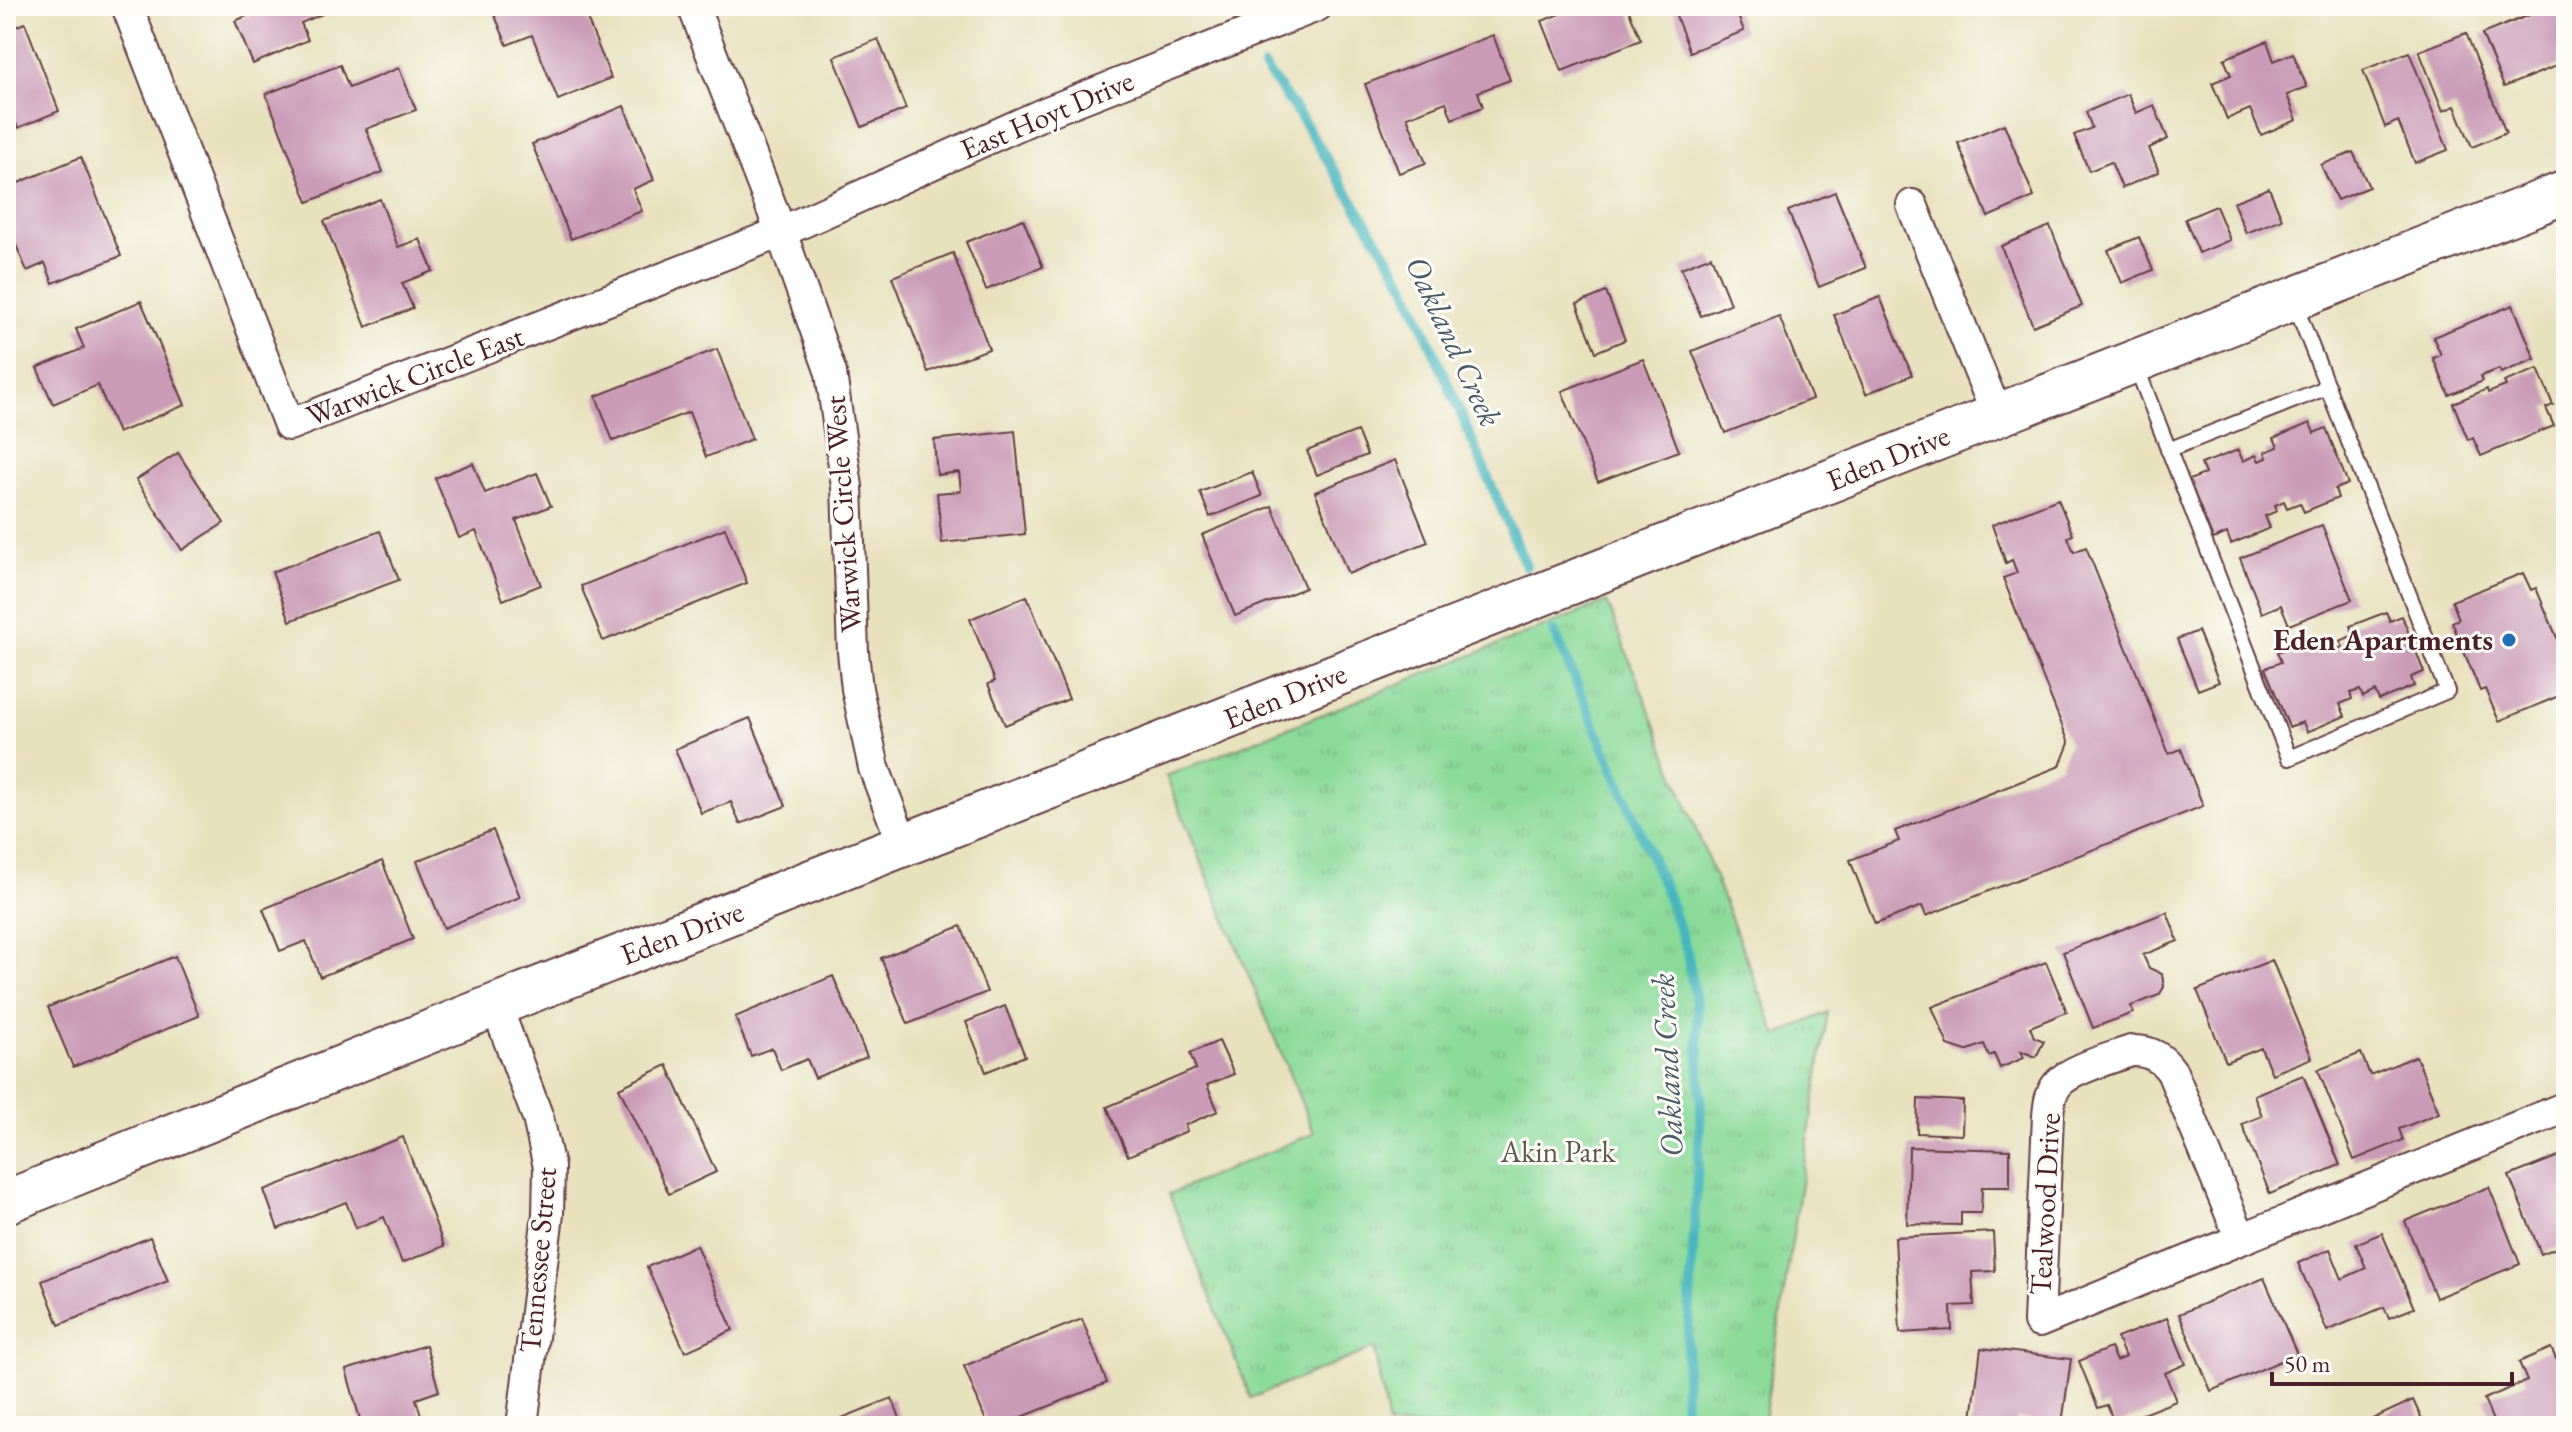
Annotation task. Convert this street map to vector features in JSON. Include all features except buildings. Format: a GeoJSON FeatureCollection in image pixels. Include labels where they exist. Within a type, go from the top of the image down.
{"type":"FeatureCollection","features":[{"type":"Feature","properties":{"kind":"street","name":"Warwick Circle East"},"geometry":{"type":"LineString","coordinates":[[127,6],[289,425],[781,232]]}},
{"type":"Feature","properties":{"kind":"street","name":"Warwick Circle West"},"geometry":{"type":"LineString","coordinates":[[693,6],[781,232],[831,373],[847,487],[857,689],[874,768],[904,847]]}},
{"type":"Feature","properties":{"kind":"street","name":"East Hoyt Drive"},"geometry":{"type":"LineString","coordinates":[[781,232],[1047,112],[1317,6]]}},
{"type":"Feature","properties":{"kind":"street","name":"Eden Drive"},"geometry":{"type":"LineString","coordinates":[[6,1202],[496,1005],[2566,192]]}},
{"type":"Feature","properties":{"kind":"street"},"geometry":{"type":"LineString","coordinates":[[1912,205],[1997,415]]}},
{"type":"Feature","properties":{"kind":"street","name":"Tennessee Street"},"geometry":{"type":"LineString","coordinates":[[496,1005],[538,1118],[549,1167],[548,1214],[522,1426]]}},
{"type":"Feature","properties":{"kind":"street","name":"Tealwood Drive"},"geometry":{"type":"LineString","coordinates":[[2241,1239],[2176,1080],[2162,1060],[2144,1051],[2131,1051],[2073,1073],[2058,1084],[2051,1095],[2048,1116],[2039,1322],[2566,1107]]}},
{"type":"Feature","properties":{"kind":"lane"},"geometry":{"type":"LineString","coordinates":[[2134,362],[2289,758],[2447,691],[2294,300]]}},
{"type":"Feature","properties":{"kind":"lane"},"geometry":{"type":"LineString","coordinates":[[2168,450],[2328,387]]}},
{"type":"Feature","properties":{"kind":"green space","name":"Akin Park"},"geometry":{"type":"Polygon","coordinates":[[[1607,602],[1777,1036],[1828,1012],[1763,1426],[1388,1426],[1374,1348],[1251,1398],[1169,1194],[1314,1133],[1166,776],[1607,602]]]}},
{"type":"Feature","properties":{"kind":"waterway","name":"Oakland Creek"},"geometry":{"type":"LineString","coordinates":[[1222,6],[1226,12]]}},
{"type":"Feature","properties":{"kind":"waterway","name":"Oakland Creek"},"geometry":{"type":"LineString","coordinates":[[1264,67],[1300,116],[1405,284],[1526,566]]}},
{"type":"Feature","properties":{"kind":"waterway","name":"Oakland Creek"},"geometry":{"type":"LineString","coordinates":[[1554,631],[1667,894],[1687,952],[1697,1007],[1701,1108],[1683,1426]]}},
{"type":"Feature","properties":{"kind":"place","name":"Eden Apartments"},"geometry":{"type":"Point","coordinates":[2509,640]}}]}
